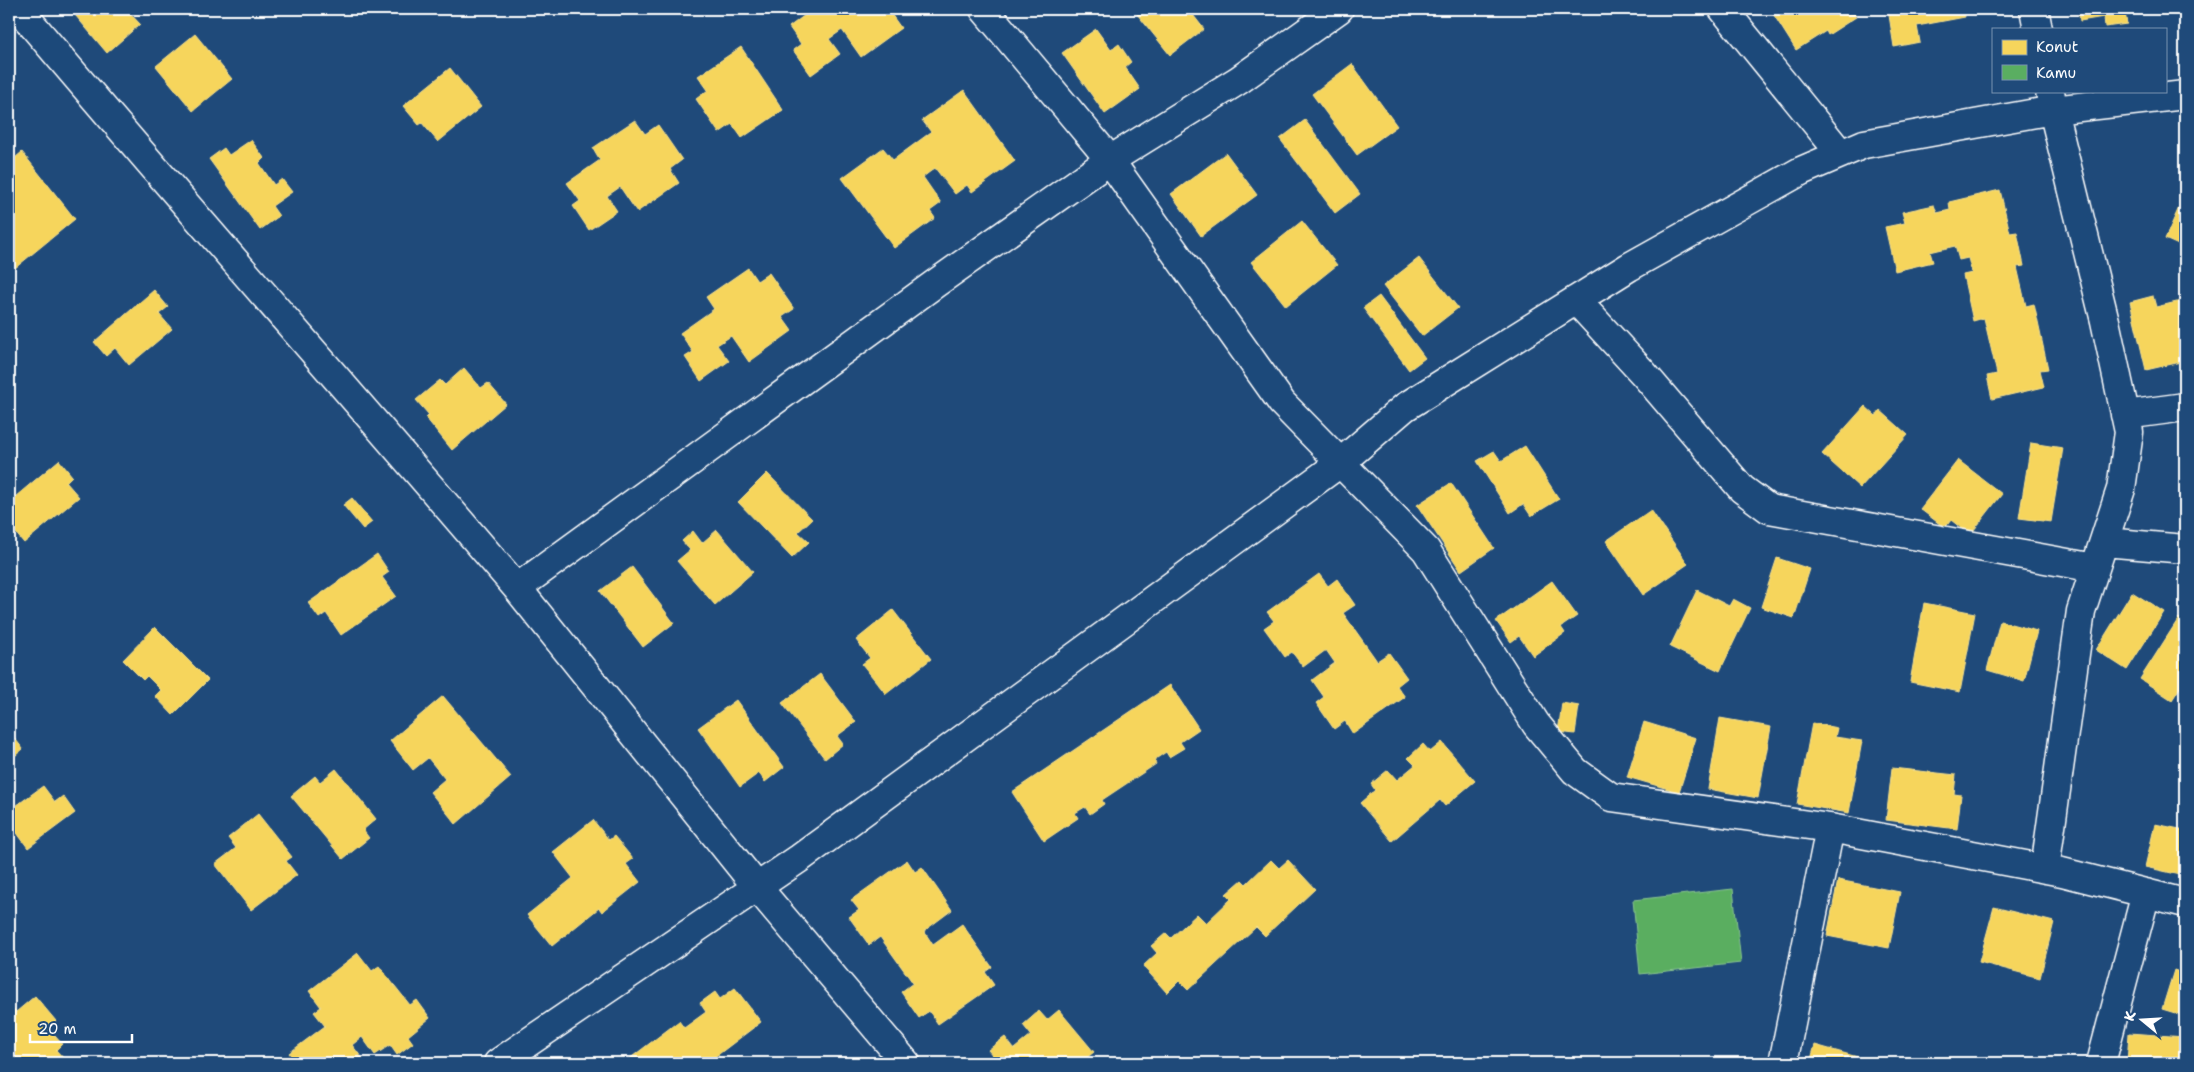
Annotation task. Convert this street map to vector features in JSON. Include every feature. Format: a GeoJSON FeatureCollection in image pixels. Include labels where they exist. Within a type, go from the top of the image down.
{"type":"FeatureCollection","features":[{"type":"Feature","properties":{"kind":"street"},"geometry":{"type":"LineString","coordinates":[[20,9],[130,141],[364,408],[517,588],[757,887],[906,1063]]}},
{"type":"Feature","properties":{"kind":"street"},"geometry":{"type":"LineString","coordinates":[[984,9],[1110,160],[1282,403],[1426,550],[1536,724],[1575,771],[1611,797],[1830,828],[2045,869],[2185,903]]}},
{"type":"Feature","properties":{"kind":"street"},"geometry":{"type":"LineString","coordinates":[[517,588],[928,288],[1110,160],[1239,80],[1339,9]]}},
{"type":"Feature","properties":{"kind":"street"},"geometry":{"type":"LineString","coordinates":[[1722,9],[1841,154]]}},
{"type":"Feature","properties":{"kind":"street"},"geometry":{"type":"LineString","coordinates":[[2034,9],[2038,28]]}},
{"type":"Feature","properties":{"kind":"street"},"geometry":{"type":"LineString","coordinates":[[498,1063],[832,835],[1340,463],[1405,407],[1629,267],[1801,171],[1864,144],[2052,101],[2185,95]]}},
{"type":"Feature","properties":{"kind":"street"},"geometry":{"type":"LineString","coordinates":[[2045,869],[2081,611],[2121,489],[2129,432],[2105,321],[2052,101]]}},
{"type":"Feature","properties":{"kind":"street"},"geometry":{"type":"LineString","coordinates":[[1576,300],[1644,374],[1742,489],[1769,508],[2095,568]]}},
{"type":"Feature","properties":{"kind":"street"},"geometry":{"type":"LineString","coordinates":[[2125,415],[2185,407]]}},
{"type":"Feature","properties":{"kind":"street"},"geometry":{"type":"LineString","coordinates":[[2104,542],[2185,549]]}},
{"type":"Feature","properties":{"kind":"street"},"geometry":{"type":"LineString","coordinates":[[1783,1063],[1830,828]]}},
{"type":"Feature","properties":{"kind":"street"},"geometry":{"type":"LineString","coordinates":[[2101,1063],[2146,893]]}},
{"type":"Feature","properties":{"kind":"building: Konut"},"geometry":{"type":"Polygon","coordinates":[[[70,9],[126,9],[140,24],[107,53],[70,9]]]}},
{"type":"Feature","properties":{"kind":"building: Konut"},"geometry":{"type":"Polygon","coordinates":[[[813,9],[898,9],[891,14],[901,28],[861,57],[842,30],[829,39],[840,54],[811,75],[793,50],[801,44],[789,27],[813,9]]]}},
{"type":"Feature","properties":{"kind":"building: Konut"},"geometry":{"type":"Polygon","coordinates":[[[1133,9],[1192,9],[1190,11],[1204,29],[1170,55],[1133,9]]]}},
{"type":"Feature","properties":{"kind":"building: Konut"},"geometry":{"type":"Polygon","coordinates":[[[1770,9],[1851,9],[1856,17],[1828,35],[1826,31],[1796,50],[1770,9]]]}},
{"type":"Feature","properties":{"kind":"building: Konut"},"geometry":{"type":"Polygon","coordinates":[[[1888,9],[1964,9],[1965,17],[1917,26],[1920,42],[1894,47],[1888,9]]]}},
{"type":"Feature","properties":{"kind":"building: Konut"},"geometry":{"type":"Polygon","coordinates":[[[2078,9],[2148,9],[2125,13],[2127,24],[2105,27],[2104,17],[2080,21],[2078,9]]]}},
{"type":"Feature","properties":{"kind":"building: Konut"},"geometry":{"type":"Polygon","coordinates":[[[1096,29],[1111,50],[1119,44],[1131,62],[1125,67],[1140,89],[1105,114],[1062,53],[1096,29]]]}},
{"type":"Feature","properties":{"kind":"building: Konut"},"geometry":{"type":"Polygon","coordinates":[[[195,34],[232,79],[193,111],[156,66],[195,34]]]}},
{"type":"Feature","properties":{"kind":"building: Konut"},"geometry":{"type":"Polygon","coordinates":[[[741,47],[783,110],[742,138],[732,124],[719,133],[696,99],[708,90],[698,76],[741,47]]]}},
{"type":"Feature","properties":{"kind":"building: Konut"},"geometry":{"type":"Polygon","coordinates":[[[1352,64],[1397,126],[1357,155],[1312,94],[1352,64]]]}},
{"type":"Feature","properties":{"kind":"building: Konut"},"geometry":{"type":"Polygon","coordinates":[[[450,68],[481,107],[438,142],[422,123],[419,125],[403,106],[450,68]]]}},
{"type":"Feature","properties":{"kind":"building: Konut"},"geometry":{"type":"Polygon","coordinates":[[[964,90],[1015,161],[972,192],[967,185],[955,194],[935,168],[923,177],[941,203],[930,211],[935,218],[894,248],[842,178],[883,148],[893,160],[931,132],[922,120],[964,90]]]}},
{"type":"Feature","properties":{"kind":"building: Konut"},"geometry":{"type":"Polygon","coordinates":[[[635,120],[645,134],[658,125],[682,160],[670,169],[679,183],[637,212],[620,187],[607,196],[617,211],[589,230],[573,206],[580,201],[567,183],[600,160],[593,148],[635,120]]]}},
{"type":"Feature","properties":{"kind":"building: Konut"},"geometry":{"type":"Polygon","coordinates":[[[1305,120],[1360,194],[1335,213],[1280,139],[1305,120]]]}},
{"type":"Feature","properties":{"kind":"building: Konut"},"geometry":{"type":"Polygon","coordinates":[[[251,140],[264,158],[259,163],[274,185],[282,179],[292,192],[272,206],[279,216],[260,230],[209,159],[224,148],[229,155],[251,140]]]}},
{"type":"Feature","properties":{"kind":"building: Konut"},"geometry":{"type":"Polygon","coordinates":[[[22,152],[75,219],[9,273],[9,163],[22,152]]]}},
{"type":"Feature","properties":{"kind":"building: Konut"},"geometry":{"type":"Polygon","coordinates":[[[1226,153],[1257,195],[1201,236],[1171,194],[1226,153]]]}},
{"type":"Feature","properties":{"kind":"building: Konut"},"geometry":{"type":"Polygon","coordinates":[[[2000,190],[2010,233],[2017,232],[2024,266],[2017,267],[2026,306],[2034,304],[2048,369],[2040,370],[2044,387],[1992,399],[1987,376],[1997,374],[1984,318],[1973,321],[1963,275],[1972,273],[1968,258],[1959,260],[1955,246],[1930,252],[1933,262],[1895,271],[1885,227],[1905,223],[1902,212],[1934,205],[1937,213],[1950,210],[1949,202],[2000,190]]]}},
{"type":"Feature","properties":{"kind":"building: Konut"},"geometry":{"type":"Polygon","coordinates":[[[2185,194],[2185,248],[2165,239],[2185,194]]]}},
{"type":"Feature","properties":{"kind":"building: Konut"},"geometry":{"type":"Polygon","coordinates":[[[1302,221],[1337,265],[1286,306],[1251,262],[1302,221]]]}},
{"type":"Feature","properties":{"kind":"building: Konut"},"geometry":{"type":"Polygon","coordinates":[[[1419,258],[1458,308],[1422,336],[1383,286],[1419,258]]]}},
{"type":"Feature","properties":{"kind":"building: Konut"},"geometry":{"type":"Polygon","coordinates":[[[748,268],[757,281],[769,273],[794,309],[782,317],[792,331],[749,362],[731,336],[717,345],[729,361],[701,381],[685,357],[693,352],[680,333],[714,309],[706,297],[748,268]]]}},
{"type":"Feature","properties":{"kind":"building: Konut"},"geometry":{"type":"Polygon","coordinates":[[[154,290],[168,307],[159,314],[172,329],[129,365],[115,348],[106,356],[94,342],[154,290]]]}},
{"type":"Feature","properties":{"kind":"building: Konut"},"geometry":{"type":"Polygon","coordinates":[[[1379,296],[1425,358],[1409,370],[1363,308],[1379,296]]]}},
{"type":"Feature","properties":{"kind":"building: Konut"},"geometry":{"type":"Polygon","coordinates":[[[2153,296],[2156,307],[2185,300],[2185,361],[2146,370],[2130,302],[2153,296]]]}},
{"type":"Feature","properties":{"kind":"building: Konut"},"geometry":{"type":"Polygon","coordinates":[[[464,368],[481,388],[488,383],[506,404],[452,450],[426,418],[429,415],[416,400],[440,380],[445,385],[464,368]]]}},
{"type":"Feature","properties":{"kind":"building: Konut"},"geometry":{"type":"Polygon","coordinates":[[[1865,406],[1876,416],[1880,410],[1908,435],[1860,488],[1822,454],[1865,406]]]}},
{"type":"Feature","properties":{"kind":"building: Konut"},"geometry":{"type":"Polygon","coordinates":[[[2031,443],[2063,448],[2051,522],[2019,518],[2031,443]]]}},
{"type":"Feature","properties":{"kind":"building: Konut"},"geometry":{"type":"Polygon","coordinates":[[[1525,446],[1559,499],[1531,516],[1523,504],[1510,513],[1477,461],[1494,451],[1501,461],[1525,446]]]}},
{"type":"Feature","properties":{"kind":"building: Konut"},"geometry":{"type":"Polygon","coordinates":[[[59,460],[72,476],[66,482],[79,497],[24,543],[9,525],[9,502],[59,460]]]}},
{"type":"Feature","properties":{"kind":"building: Konut"},"geometry":{"type":"Polygon","coordinates":[[[1958,460],[2002,494],[1970,535],[1951,520],[1945,528],[1920,509],[1958,460]]]}},
{"type":"Feature","properties":{"kind":"building: Konut"},"geometry":{"type":"Polygon","coordinates":[[[767,473],[812,519],[798,532],[809,542],[792,558],[738,502],[767,473]]]}},
{"type":"Feature","properties":{"kind":"building: Konut"},"geometry":{"type":"Polygon","coordinates":[[[1451,483],[1494,548],[1461,571],[1417,505],[1451,483]]]}},
{"type":"Feature","properties":{"kind":"building: Konut"},"geometry":{"type":"Polygon","coordinates":[[[352,498],[372,522],[363,529],[343,505],[352,498]]]}},
{"type":"Feature","properties":{"kind":"building: Konut"},"geometry":{"type":"Polygon","coordinates":[[[1651,510],[1688,564],[1643,595],[1606,541],[1651,510]]]}},
{"type":"Feature","properties":{"kind":"building: Konut"},"geometry":{"type":"Polygon","coordinates":[[[717,530],[753,572],[715,605],[677,561],[690,550],[682,541],[693,531],[702,543],[717,530]]]}},
{"type":"Feature","properties":{"kind":"building: Konut"},"geometry":{"type":"Polygon","coordinates":[[[377,554],[389,572],[382,577],[396,596],[341,635],[326,613],[319,618],[308,603],[377,554]]]}},
{"type":"Feature","properties":{"kind":"building: Konut"},"geometry":{"type":"Polygon","coordinates":[[[1777,558],[1810,569],[1794,618],[1761,607],[1777,558]]]}},
{"type":"Feature","properties":{"kind":"building: Konut"},"geometry":{"type":"Polygon","coordinates":[[[632,567],[674,623],[643,647],[600,591],[632,567]]]}},
{"type":"Feature","properties":{"kind":"building: Konut"},"geometry":{"type":"Polygon","coordinates":[[[1319,574],[1328,586],[1337,579],[1355,605],[1343,613],[1377,661],[1389,653],[1407,678],[1397,686],[1405,697],[1353,734],[1345,721],[1334,729],[1316,703],[1324,697],[1312,680],[1335,663],[1326,650],[1303,667],[1292,652],[1285,657],[1264,628],[1274,621],[1267,612],[1319,574]]]}},
{"type":"Feature","properties":{"kind":"building: Konut"},"geometry":{"type":"Polygon","coordinates":[[[1552,581],[1577,616],[1561,627],[1565,633],[1533,656],[1519,636],[1511,642],[1496,621],[1552,581]]]}},
{"type":"Feature","properties":{"kind":"building: Konut"},"geometry":{"type":"Polygon","coordinates":[[[1697,590],[1729,606],[1733,599],[1750,608],[1720,671],[1670,647],[1697,590]]]}},
{"type":"Feature","properties":{"kind":"building: Konut"},"geometry":{"type":"Polygon","coordinates":[[[2132,592],[2164,612],[2127,670],[2096,650],[2132,592]]]}},
{"type":"Feature","properties":{"kind":"building: Konut"},"geometry":{"type":"Polygon","coordinates":[[[1924,603],[1975,613],[1960,692],[1910,682],[1924,603]]]}},
{"type":"Feature","properties":{"kind":"building: Konut"},"geometry":{"type":"Polygon","coordinates":[[[893,610],[931,659],[886,694],[862,664],[870,658],[856,640],[893,610]]]}},
{"type":"Feature","properties":{"kind":"building: Konut"},"geometry":{"type":"Polygon","coordinates":[[[2179,618],[2185,622],[2185,680],[2172,700],[2140,679],[2179,618]]]}},
{"type":"Feature","properties":{"kind":"building: Konut"},"geometry":{"type":"Polygon","coordinates":[[[2000,621],[2037,631],[2024,681],[1987,670],[2000,621]]]}},
{"type":"Feature","properties":{"kind":"building: Konut"},"geometry":{"type":"Polygon","coordinates":[[[155,627],[208,680],[173,715],[155,696],[161,690],[147,676],[143,680],[123,660],[155,627]]]}},
{"type":"Feature","properties":{"kind":"building: Konut"},"geometry":{"type":"Polygon","coordinates":[[[820,674],[856,722],[837,736],[843,744],[825,759],[782,703],[820,674]]]}},
{"type":"Feature","properties":{"kind":"building: Konut"},"geometry":{"type":"Polygon","coordinates":[[[1170,685],[1199,729],[1180,742],[1184,748],[1169,757],[1166,752],[1154,760],[1156,764],[1102,800],[1104,804],[1090,814],[1085,807],[1075,813],[1078,818],[1044,841],[1012,792],[1170,685]]]}},
{"type":"Feature","properties":{"kind":"building: Konut"},"geometry":{"type":"Polygon","coordinates":[[[443,696],[511,777],[456,824],[430,792],[445,779],[428,758],[413,770],[390,741],[443,696]]]}},
{"type":"Feature","properties":{"kind":"building: Konut"},"geometry":{"type":"Polygon","coordinates":[[[736,700],[784,767],[765,782],[759,773],[740,787],[698,728],[736,700]]]}},
{"type":"Feature","properties":{"kind":"building: Konut"},"geometry":{"type":"Polygon","coordinates":[[[1562,703],[1579,706],[1575,734],[1558,732],[1562,703]]]}},
{"type":"Feature","properties":{"kind":"building: Konut"},"geometry":{"type":"Polygon","coordinates":[[[1720,718],[1771,727],[1758,798],[1708,789],[1720,718]]]}},
{"type":"Feature","properties":{"kind":"building: Konut"},"geometry":{"type":"Polygon","coordinates":[[[1644,722],[1696,738],[1679,792],[1627,777],[1644,722]]]}},
{"type":"Feature","properties":{"kind":"building: Konut"},"geometry":{"type":"Polygon","coordinates":[[[1812,723],[1837,728],[1835,737],[1862,741],[1849,813],[1797,804],[1812,723]]]}},
{"type":"Feature","properties":{"kind":"building: Konut"},"geometry":{"type":"Polygon","coordinates":[[[9,731],[23,749],[9,761],[9,731]]]}},
{"type":"Feature","properties":{"kind":"building: Konut"},"geometry":{"type":"Polygon","coordinates":[[[1442,742],[1475,781],[1445,806],[1440,800],[1392,841],[1360,803],[1375,790],[1371,784],[1388,770],[1397,780],[1415,765],[1408,758],[1423,744],[1430,752],[1442,742]]]}},
{"type":"Feature","properties":{"kind":"building: Konut"},"geometry":{"type":"Polygon","coordinates":[[[1892,768],[1956,775],[1954,794],[1961,795],[1957,829],[1886,820],[1892,768]]]}},
{"type":"Feature","properties":{"kind":"building: Konut"},"geometry":{"type":"Polygon","coordinates":[[[336,769],[376,819],[363,830],[369,838],[343,859],[291,796],[315,776],[320,782],[336,769]]]}},
{"type":"Feature","properties":{"kind":"building: Konut"},"geometry":{"type":"Polygon","coordinates":[[[43,786],[55,802],[63,796],[75,813],[28,848],[9,822],[9,811],[43,786]]]}},
{"type":"Feature","properties":{"kind":"building: Konut"},"geometry":{"type":"Polygon","coordinates":[[[258,814],[292,857],[286,861],[297,875],[251,910],[215,864],[236,848],[228,838],[258,814]]]}},
{"type":"Feature","properties":{"kind":"building: Konut"},"geometry":{"type":"Polygon","coordinates":[[[593,820],[609,840],[614,836],[633,859],[626,864],[640,882],[602,912],[599,908],[552,946],[527,915],[573,878],[553,852],[593,820]]]}},
{"type":"Feature","properties":{"kind":"building: Konut"},"geometry":{"type":"Polygon","coordinates":[[[2155,824],[2185,830],[2185,876],[2145,867],[2155,824]]]}},
{"type":"Feature","properties":{"kind":"building: Konut"},"geometry":{"type":"Polygon","coordinates":[[[907,860],[915,872],[922,867],[952,910],[924,931],[933,945],[962,924],[992,967],[985,972],[994,985],[938,1024],[929,1011],[919,1018],[901,992],[913,983],[880,937],[869,945],[849,917],[859,910],[851,900],[907,860]]]}},
{"type":"Feature","properties":{"kind":"building: Konut"},"geometry":{"type":"Polygon","coordinates":[[[1271,860],[1279,868],[1288,860],[1315,889],[1265,936],[1256,927],[1188,990],[1179,981],[1167,993],[1143,966],[1157,953],[1151,946],[1166,933],[1171,938],[1197,914],[1206,923],[1231,899],[1226,894],[1242,880],[1246,884],[1271,860]]]}},
{"type":"Feature","properties":{"kind":"building: Konut"},"geometry":{"type":"Polygon","coordinates":[[[1838,880],[1900,892],[1889,948],[1827,936],[1838,880]]]}},
{"type":"Feature","properties":{"kind":"building: Konut"},"geometry":{"type":"Polygon","coordinates":[[[1994,907],[2054,922],[2040,978],[1979,962],[1994,907]]]}},
{"type":"Feature","properties":{"kind":"building: Konut"},"geometry":{"type":"Polygon","coordinates":[[[358,953],[372,971],[379,966],[410,1005],[417,1000],[430,1018],[408,1036],[413,1043],[397,1055],[390,1045],[375,1055],[362,1037],[352,1045],[365,1062],[363,1063],[297,1063],[289,1053],[325,1026],[314,1012],[321,1007],[309,991],[358,953]]]}},
{"type":"Feature","properties":{"kind":"building: Konut"},"geometry":{"type":"Polygon","coordinates":[[[2174,970],[2185,974],[2185,1016],[2162,1009],[2174,970]]]}},
{"type":"Feature","properties":{"kind":"building: Konut"},"geometry":{"type":"Polygon","coordinates":[[[735,988],[761,1022],[707,1063],[624,1063],[679,1021],[684,1028],[706,1012],[700,1003],[715,992],[720,999],[735,988]]]}},
{"type":"Feature","properties":{"kind":"building: Konut"},"geometry":{"type":"Polygon","coordinates":[[[35,996],[56,1021],[48,1028],[62,1044],[56,1050],[65,1060],[62,1063],[13,1063],[9,1058],[9,1003],[16,1012],[35,996]]]}},
{"type":"Feature","properties":{"kind":"building: Konut"},"geometry":{"type":"Polygon","coordinates":[[[1059,1010],[1094,1052],[1080,1063],[986,1063],[994,1057],[988,1050],[1005,1037],[1014,1049],[1031,1035],[1023,1025],[1039,1011],[1047,1020],[1059,1010]]]}},
{"type":"Feature","properties":{"kind":"building: Konut"},"geometry":{"type":"Polygon","coordinates":[[[2129,1033],[2185,1037],[2185,1063],[2127,1063],[2129,1033]]]}},
{"type":"Feature","properties":{"kind":"building: Konut"},"geometry":{"type":"Polygon","coordinates":[[[1815,1045],[1861,1058],[1859,1063],[1810,1063],[1815,1045]]]}},
{"type":"Feature","properties":{"kind":"building: Kamu"},"geometry":{"type":"Polygon","coordinates":[[[1733,889],[1741,963],[1640,974],[1633,900],[1733,889]]]}}]}
